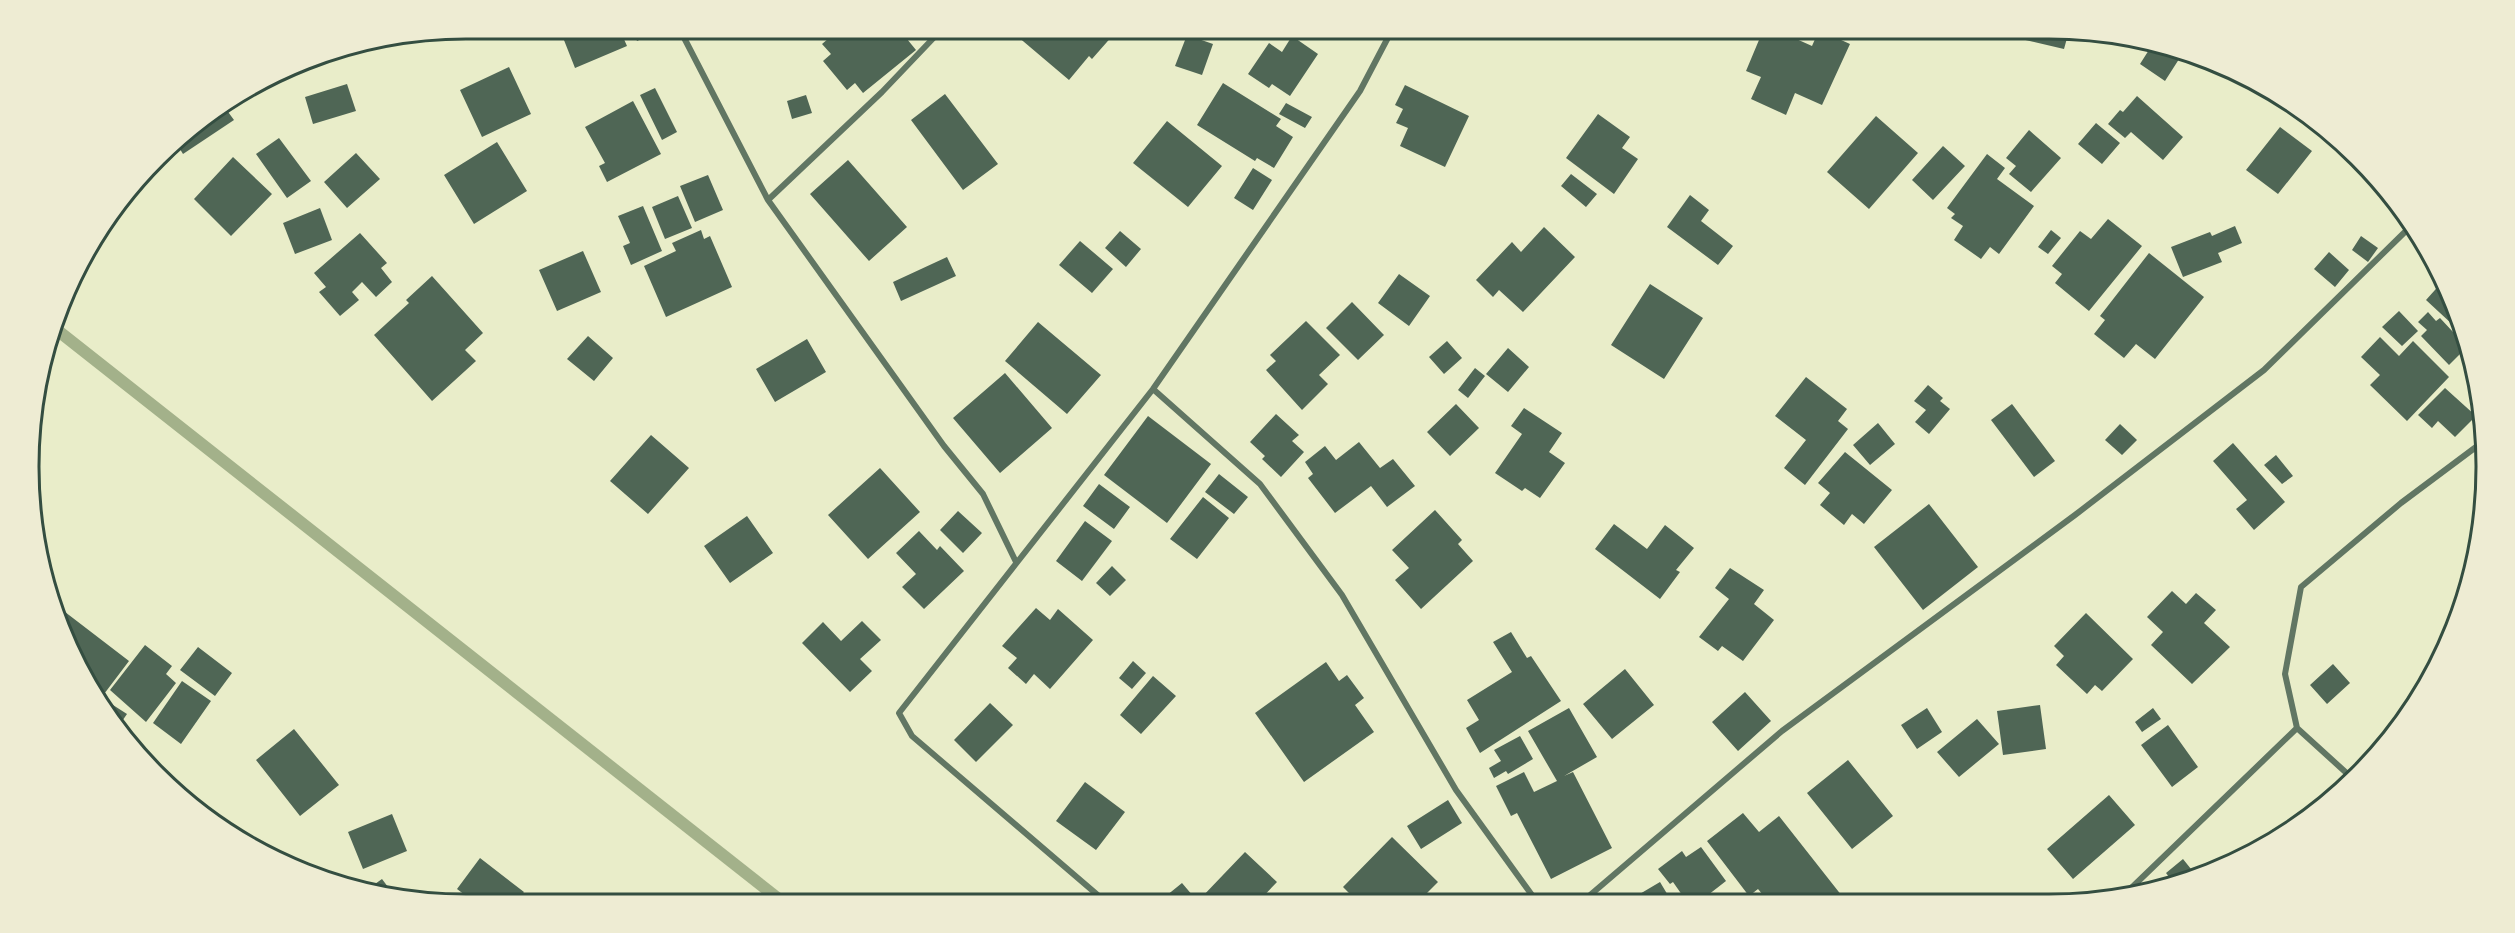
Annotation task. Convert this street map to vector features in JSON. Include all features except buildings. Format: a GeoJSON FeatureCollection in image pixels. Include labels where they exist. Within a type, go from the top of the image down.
{"type":"FeatureCollection","features":[{"type":"Feature","properties":{"kind":"street"},"geometry":{"type":"LineString","coordinates":[[685,39],[768,200],[944,446],[983,494],[1017,562]]}},
{"type":"Feature","properties":{"kind":"street"},"geometry":{"type":"LineString","coordinates":[[768,200],[882,92],[933,39]]}},
{"type":"Feature","properties":{"kind":"street"},"geometry":{"type":"LineString","coordinates":[[1096,894],[912,736],[899,713],[1153,389],[1360,91],[1387,39]]}},
{"type":"Feature","properties":{"kind":"street"},"geometry":{"type":"LineString","coordinates":[[1591,894],[1782,731],[2075,515],[2264,370],[2405,231]]}},
{"type":"Feature","properties":{"kind":"street"},"geometry":{"type":"LineString","coordinates":[[1153,389],[1260,484],[1267,493],[1342,595],[1456,790],[1531,894]]}},
{"type":"Feature","properties":{"kind":"street"},"geometry":{"type":"LineString","coordinates":[[2347,773],[2297,728],[2284,674],[2301,587],[2401,503],[2475,447]]}},
{"type":"Feature","properties":{"kind":"street"},"geometry":{"type":"LineString","coordinates":[[2133,886],[2297,728]]}},
{"type":"Feature","properties":{"kind":"waterway"},"geometry":{"type":"LineString","coordinates":[[61,333],[772,894]]}}]}
